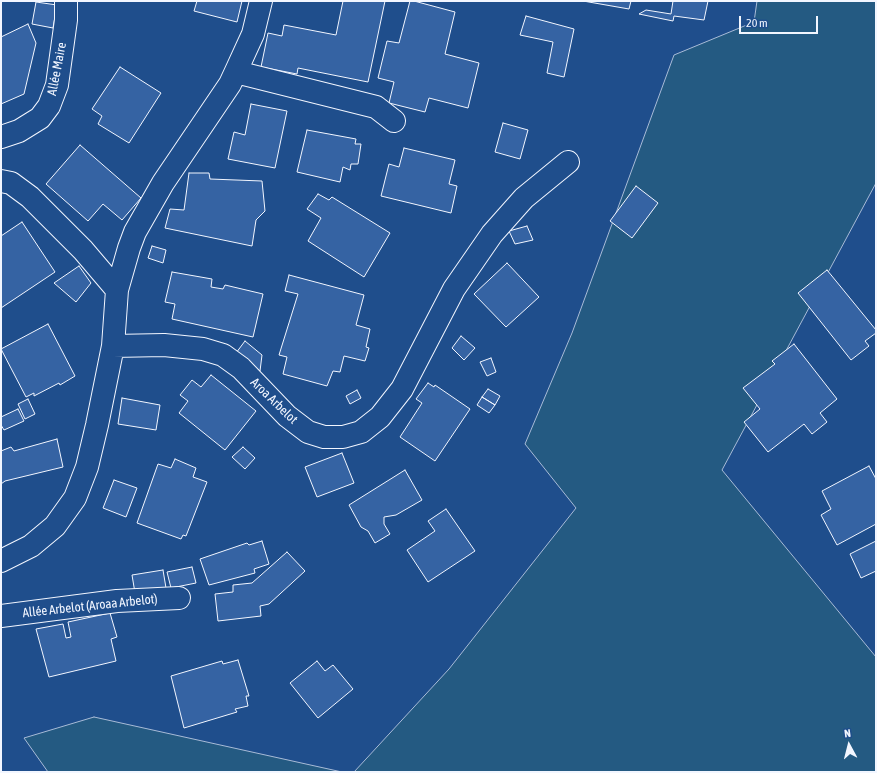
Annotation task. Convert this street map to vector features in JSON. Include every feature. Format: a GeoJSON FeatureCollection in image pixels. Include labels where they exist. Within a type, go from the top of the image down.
{"type":"FeatureCollection","features":[{"type":"Feature","properties":{"kind":"street","name":"Allée Maire"},"geometry":{"type":"LineString","coordinates":[[3,136],[19,131],[40,118],[49,106],[57,85],[66,20],[66,1]]}},
{"type":"Feature","properties":{"kind":"street"},"geometry":{"type":"LineString","coordinates":[[1,561],[31,546],[54,526],[75,498],[87,467],[97,425],[113,346],[117,290],[135,232],[162,185],[230,84],[253,34],[262,1]]}},
{"type":"Feature","properties":{"kind":"street"},"geometry":{"type":"LineString","coordinates":[[236,72],[376,107],[394,121]]}},
{"type":"Feature","properties":{"kind":"street","name":"Aroa Arbelot"},"geometry":{"type":"LineString","coordinates":[[113,346],[164,345],[203,349],[223,355],[241,368],[287,416],[308,432],[324,437],[342,437],[361,432],[380,417],[402,389],[454,289],[492,234],[524,198],[568,162]]}},
{"type":"Feature","properties":{"kind":"street"},"geometry":{"type":"LineString","coordinates":[[1,181],[11,183],[30,198],[83,250],[117,290]]}},
{"type":"Feature","properties":{"kind":"street","name":"Allée Arbelot (Aroaa Arbelot)"},"geometry":{"type":"LineString","coordinates":[[1,616],[117,601],[180,598]]}},
{"type":"Feature","properties":{"kind":"shaded area"},"geometry":{"type":"Polygon","coordinates":[[[757,1],[876,1],[876,183],[722,470],[876,657],[876,772],[354,772],[449,669],[576,508],[525,444],[572,333],[674,55],[754,22],[757,1]]]}},
{"type":"Feature","properties":{"kind":"shaded area"},"geometry":{"type":"Polygon","coordinates":[[[94,717],[342,772],[48,772],[24,738],[94,717]]]}},
{"type":"Feature","properties":{"kind":"building"},"geometry":{"type":"Polygon","coordinates":[[[197,1],[242,1],[237,22],[194,11],[197,1]]]}},
{"type":"Feature","properties":{"kind":"building"},"geometry":{"type":"Polygon","coordinates":[[[343,1],[385,1],[368,82],[298,68],[297,74],[261,67],[268,33],[282,36],[284,25],[336,35],[343,1]]]}},
{"type":"Feature","properties":{"kind":"building"},"geometry":{"type":"Polygon","coordinates":[[[410,1],[455,12],[445,54],[479,63],[468,108],[429,98],[425,112],[389,103],[394,82],[378,78],[387,41],[399,43],[410,1]]]}},
{"type":"Feature","properties":{"kind":"building"},"geometry":{"type":"Polygon","coordinates":[[[583,1],[631,1],[629,9],[583,1]]]}},
{"type":"Feature","properties":{"kind":"building"},"geometry":{"type":"Polygon","coordinates":[[[673,1],[708,1],[704,20],[674,16],[673,21],[639,14],[646,10],[671,14],[673,1]]]}},
{"type":"Feature","properties":{"kind":"building"},"geometry":{"type":"Polygon","coordinates":[[[36,2],[57,5],[53,28],[32,24],[36,2]]]}},
{"type":"Feature","properties":{"kind":"building"},"geometry":{"type":"Polygon","coordinates":[[[526,16],[574,29],[564,77],[547,73],[553,42],[520,35],[526,16]]]}},
{"type":"Feature","properties":{"kind":"building"},"geometry":{"type":"Polygon","coordinates":[[[28,24],[36,43],[24,94],[1,104],[1,37],[28,24]]]}},
{"type":"Feature","properties":{"kind":"building"},"geometry":{"type":"Polygon","coordinates":[[[120,67],[161,93],[129,143],[98,124],[102,116],[92,109],[120,67]]]}},
{"type":"Feature","properties":{"kind":"building"},"geometry":{"type":"Polygon","coordinates":[[[251,104],[287,111],[275,168],[228,159],[234,132],[245,135],[251,104]]]}},
{"type":"Feature","properties":{"kind":"building"},"geometry":{"type":"Polygon","coordinates":[[[503,123],[528,130],[520,159],[495,152],[503,123]]]}},
{"type":"Feature","properties":{"kind":"building"},"geometry":{"type":"Polygon","coordinates":[[[307,130],[356,139],[355,144],[361,144],[358,164],[351,164],[350,170],[343,167],[340,182],[297,172],[307,130]]]}},
{"type":"Feature","properties":{"kind":"building"},"geometry":{"type":"Polygon","coordinates":[[[80,145],[141,198],[122,220],[103,204],[88,221],[46,184],[80,145]]]}},
{"type":"Feature","properties":{"kind":"building"},"geometry":{"type":"Polygon","coordinates":[[[404,148],[455,160],[449,184],[457,186],[451,213],[381,196],[389,164],[399,167],[404,148]]]}},
{"type":"Feature","properties":{"kind":"building"},"geometry":{"type":"Polygon","coordinates":[[[189,173],[209,173],[210,179],[262,181],[265,211],[256,220],[252,246],[165,228],[170,209],[184,210],[189,173]]]}},
{"type":"Feature","properties":{"kind":"building"},"geometry":{"type":"Polygon","coordinates":[[[636,186],[658,203],[632,238],[610,221],[636,186]]]}},
{"type":"Feature","properties":{"kind":"building"},"geometry":{"type":"Polygon","coordinates":[[[318,194],[329,200],[332,197],[390,233],[364,277],[308,241],[321,218],[307,209],[318,194]]]}},
{"type":"Feature","properties":{"kind":"building"},"geometry":{"type":"Polygon","coordinates":[[[22,222],[55,272],[1,308],[1,236],[22,222]]]}},
{"type":"Feature","properties":{"kind":"building"},"geometry":{"type":"Polygon","coordinates":[[[527,226],[533,240],[515,244],[509,231],[527,226]]]}},
{"type":"Feature","properties":{"kind":"building"},"geometry":{"type":"Polygon","coordinates":[[[152,246],[166,250],[163,263],[148,258],[152,246]]]}},
{"type":"Feature","properties":{"kind":"building"},"geometry":{"type":"Polygon","coordinates":[[[507,263],[539,297],[506,327],[474,294],[507,263]]]}},
{"type":"Feature","properties":{"kind":"building"},"geometry":{"type":"Polygon","coordinates":[[[79,266],[91,283],[76,302],[54,283],[79,266]]]}},
{"type":"Feature","properties":{"kind":"building"},"geometry":{"type":"Polygon","coordinates":[[[827,270],[876,330],[876,333],[865,341],[869,346],[851,360],[798,293],[827,270]]]}},
{"type":"Feature","properties":{"kind":"building"},"geometry":{"type":"Polygon","coordinates":[[[172,272],[212,279],[211,287],[223,289],[225,285],[263,294],[253,337],[172,319],[175,304],[165,302],[172,272]]]}},
{"type":"Feature","properties":{"kind":"building"},"geometry":{"type":"Polygon","coordinates":[[[289,275],[364,295],[356,325],[370,329],[366,347],[369,348],[365,361],[344,356],[340,372],[333,371],[327,386],[283,374],[287,357],[279,355],[298,294],[285,291],[289,275]]]}},
{"type":"Feature","properties":{"kind":"building"},"geometry":{"type":"Polygon","coordinates":[[[48,324],[75,376],[60,385],[59,383],[34,396],[34,393],[26,397],[1,349],[48,324]]]}},
{"type":"Feature","properties":{"kind":"building"},"geometry":{"type":"Polygon","coordinates":[[[461,336],[475,348],[464,360],[452,348],[461,336]]]}},
{"type":"Feature","properties":{"kind":"building"},"geometry":{"type":"Polygon","coordinates":[[[245,341],[262,355],[260,371],[236,353],[245,341]]]}},
{"type":"Feature","properties":{"kind":"building"},"geometry":{"type":"Polygon","coordinates":[[[794,344],[837,399],[820,413],[827,422],[812,434],[804,424],[768,452],[744,422],[760,409],[743,388],[775,364],[772,361],[794,344]]]}},
{"type":"Feature","properties":{"kind":"building"},"geometry":{"type":"Polygon","coordinates":[[[491,358],[496,372],[487,376],[480,362],[491,358]]]}},
{"type":"Feature","properties":{"kind":"building"},"geometry":{"type":"Polygon","coordinates":[[[211,375],[256,411],[225,450],[179,413],[188,401],[180,395],[192,380],[201,387],[211,375]]]}},
{"type":"Feature","properties":{"kind":"building"},"geometry":{"type":"Polygon","coordinates":[[[428,383],[434,387],[435,385],[470,409],[435,461],[400,437],[422,403],[416,399],[428,383]]]}},
{"type":"Feature","properties":{"kind":"building"},"geometry":{"type":"Polygon","coordinates":[[[488,389],[500,396],[495,405],[482,397],[488,389]]]}},
{"type":"Feature","properties":{"kind":"building"},"geometry":{"type":"Polygon","coordinates":[[[357,390],[361,398],[350,404],[346,396],[357,390]]]}},
{"type":"Feature","properties":{"kind":"building"},"geometry":{"type":"Polygon","coordinates":[[[482,397],[495,405],[489,413],[477,405],[482,397]]]}},
{"type":"Feature","properties":{"kind":"building"},"geometry":{"type":"Polygon","coordinates":[[[122,398],[160,405],[156,430],[118,424],[122,398]]]}},
{"type":"Feature","properties":{"kind":"building"},"geometry":{"type":"Polygon","coordinates":[[[28,399],[35,414],[25,419],[18,404],[28,399]]]}},
{"type":"Feature","properties":{"kind":"building"},"geometry":{"type":"Polygon","coordinates":[[[18,409],[24,421],[4,430],[1,425],[1,417],[18,409]]]}},
{"type":"Feature","properties":{"kind":"building"},"geometry":{"type":"Polygon","coordinates":[[[57,439],[63,467],[5,481],[1,484],[1,451],[11,447],[14,451],[57,439]]]}},
{"type":"Feature","properties":{"kind":"building"},"geometry":{"type":"Polygon","coordinates":[[[243,447],[255,458],[245,469],[232,457],[243,447]]]}},
{"type":"Feature","properties":{"kind":"building"},"geometry":{"type":"Polygon","coordinates":[[[342,453],[354,483],[317,497],[305,467],[342,453]]]}},
{"type":"Feature","properties":{"kind":"building"},"geometry":{"type":"Polygon","coordinates":[[[175,459],[196,468],[193,477],[207,482],[186,536],[183,535],[181,539],[137,523],[158,464],[171,468],[175,459]]]}},
{"type":"Feature","properties":{"kind":"building"},"geometry":{"type":"Polygon","coordinates":[[[869,466],[876,479],[876,524],[837,545],[821,515],[831,509],[822,491],[869,466]]]}},
{"type":"Feature","properties":{"kind":"building"},"geometry":{"type":"Polygon","coordinates":[[[405,470],[422,500],[396,515],[384,517],[384,524],[390,534],[375,543],[368,531],[361,527],[349,505],[405,470]]]}},
{"type":"Feature","properties":{"kind":"building"},"geometry":{"type":"Polygon","coordinates":[[[114,480],[137,488],[126,517],[103,508],[114,480]]]}},
{"type":"Feature","properties":{"kind":"building"},"geometry":{"type":"Polygon","coordinates":[[[446,509],[475,551],[428,582],[407,550],[435,531],[428,521],[446,509]]]}},
{"type":"Feature","properties":{"kind":"building"},"geometry":{"type":"Polygon","coordinates":[[[262,541],[269,564],[254,569],[255,573],[209,585],[200,559],[247,543],[249,545],[262,541]]]}},
{"type":"Feature","properties":{"kind":"building"},"geometry":{"type":"Polygon","coordinates":[[[876,541],[876,571],[861,578],[850,554],[876,541]]]}},
{"type":"Feature","properties":{"kind":"building"},"geometry":{"type":"Polygon","coordinates":[[[287,552],[305,571],[269,604],[260,606],[261,616],[218,621],[215,594],[233,592],[233,585],[252,583],[287,552]]]}},
{"type":"Feature","properties":{"kind":"building"},"geometry":{"type":"Polygon","coordinates":[[[192,567],[196,583],[171,588],[167,572],[192,567]]]}},
{"type":"Feature","properties":{"kind":"building"},"geometry":{"type":"Polygon","coordinates":[[[163,570],[166,588],[135,593],[132,575],[163,570]]]}},
{"type":"Feature","properties":{"kind":"building"},"geometry":{"type":"Polygon","coordinates":[[[110,613],[117,637],[111,639],[116,661],[49,677],[36,629],[63,624],[66,638],[71,637],[68,622],[110,613]]]}},
{"type":"Feature","properties":{"kind":"building"},"geometry":{"type":"Polygon","coordinates":[[[238,660],[249,696],[246,696],[248,706],[235,709],[237,712],[184,728],[171,676],[222,661],[223,664],[238,660]]]}},
{"type":"Feature","properties":{"kind":"building"},"geometry":{"type":"Polygon","coordinates":[[[317,661],[325,671],[333,665],[353,689],[318,718],[290,683],[317,661]]]}}]}
